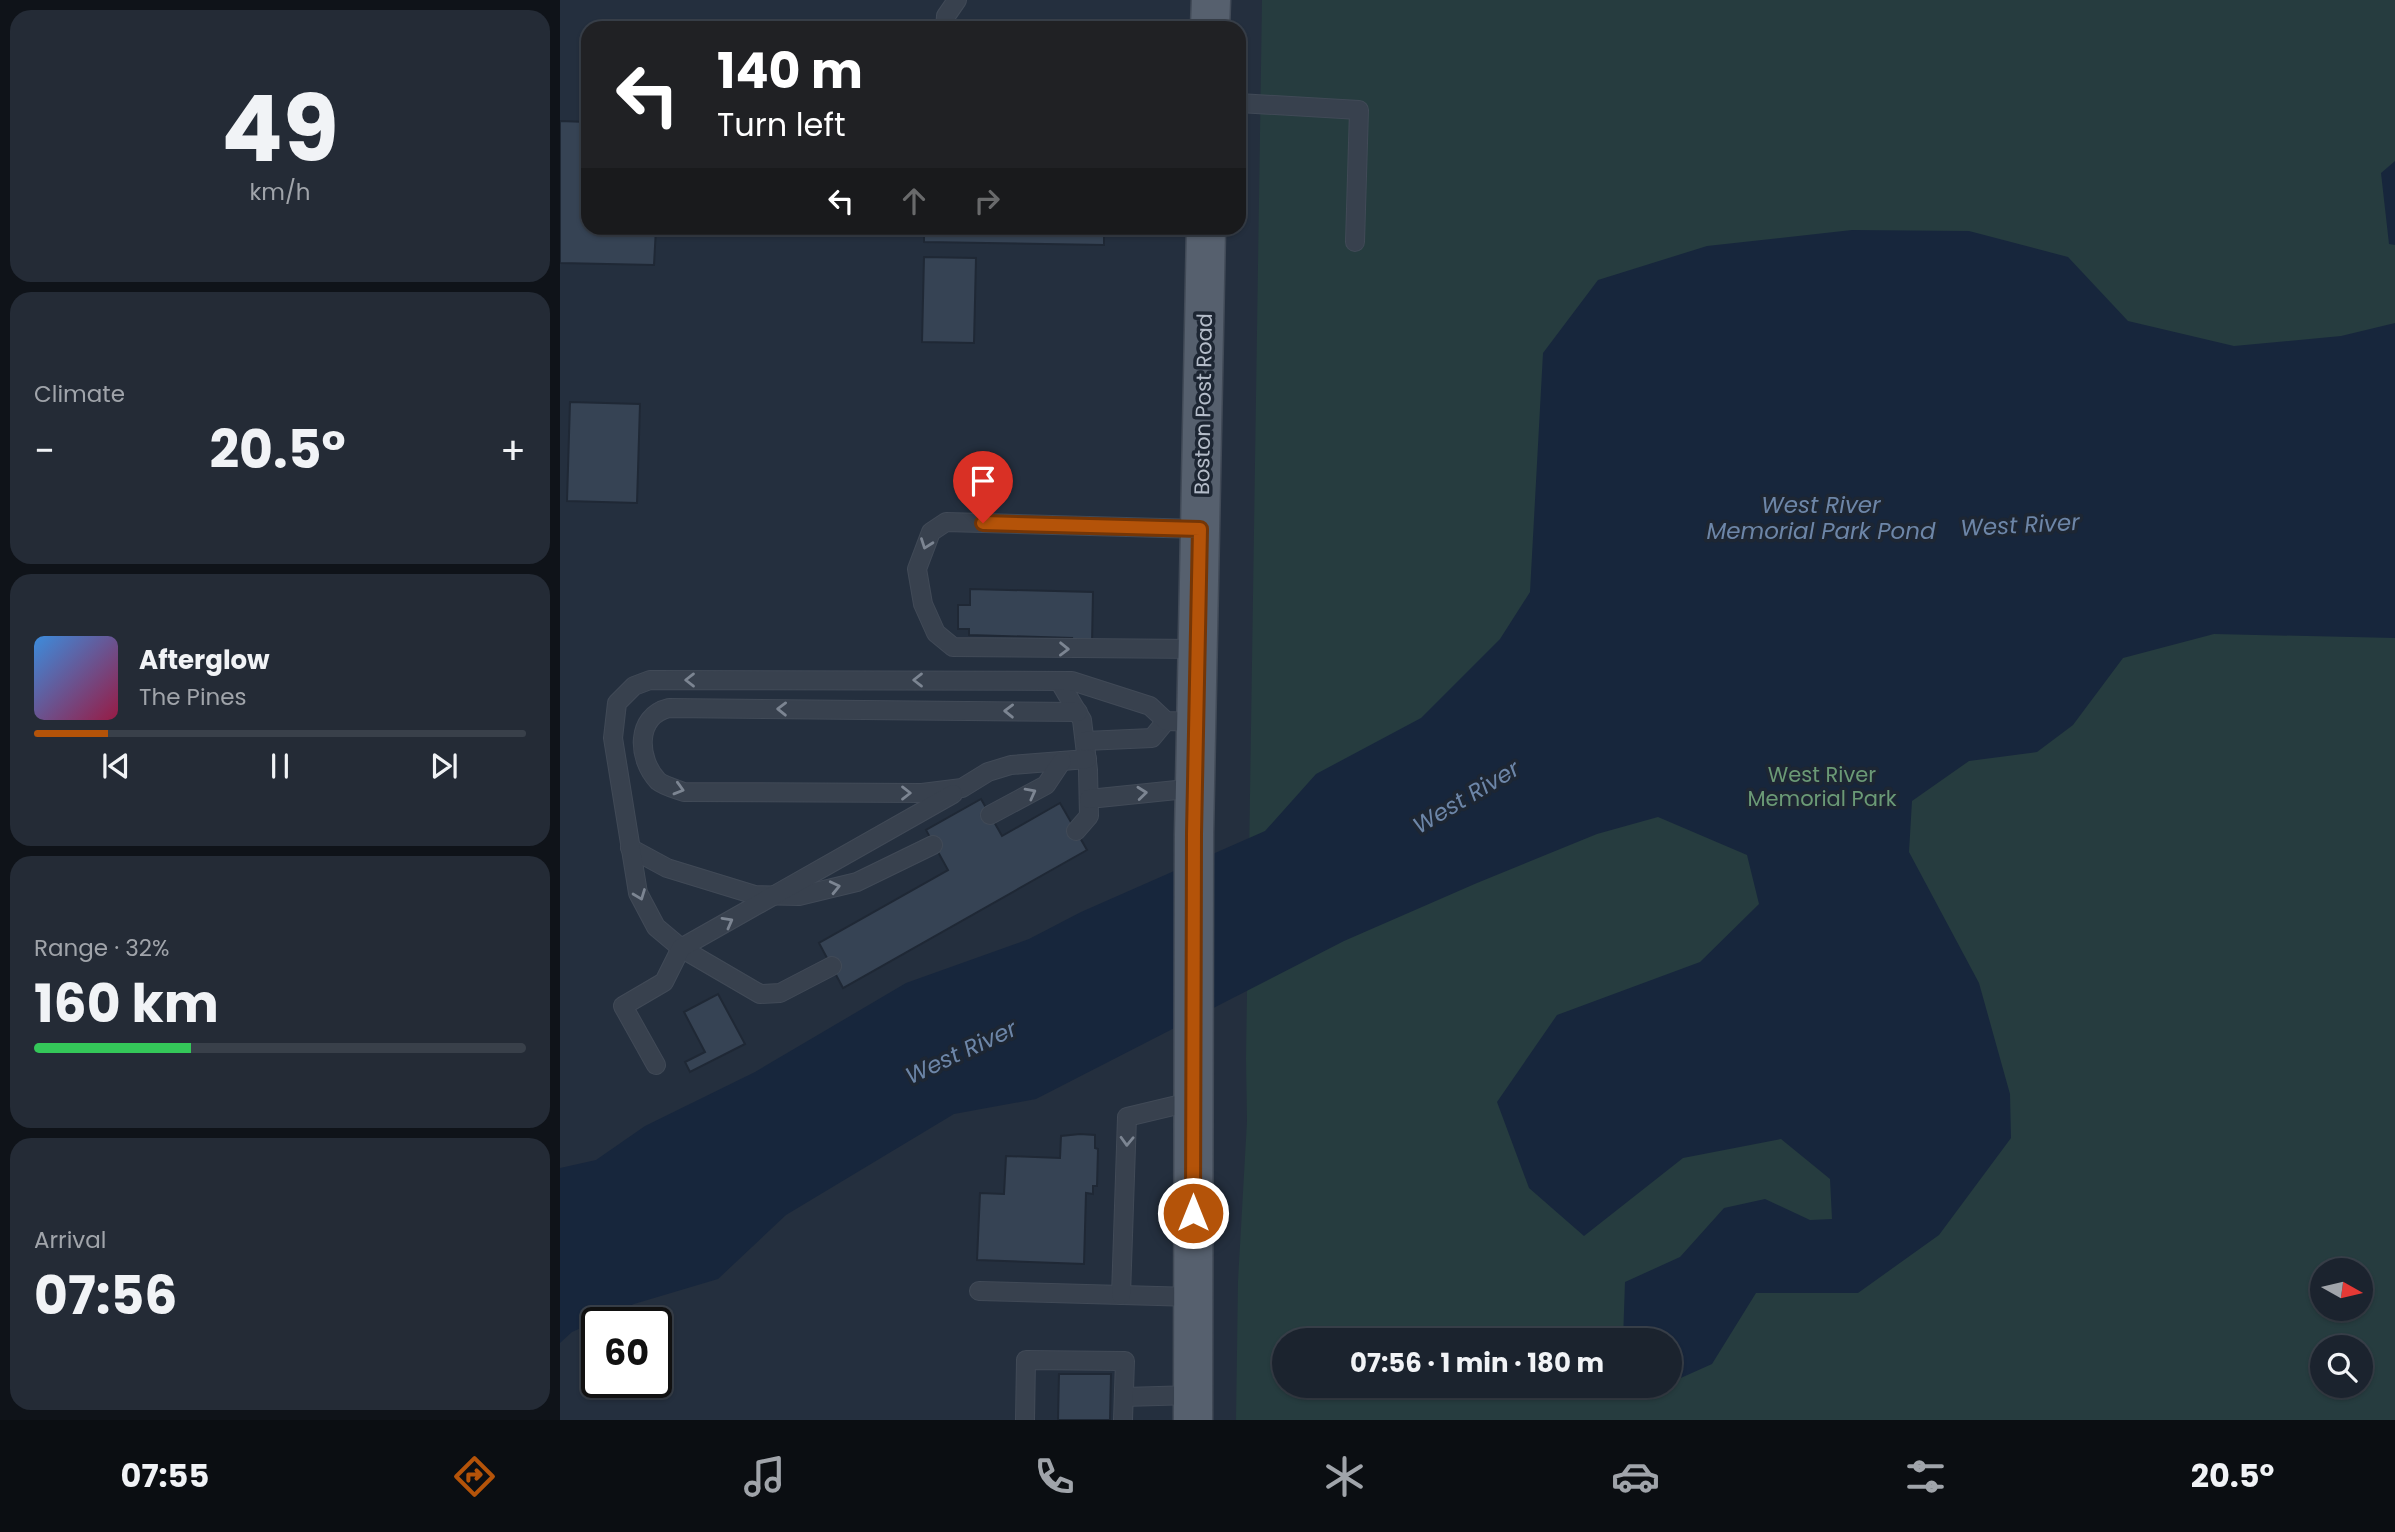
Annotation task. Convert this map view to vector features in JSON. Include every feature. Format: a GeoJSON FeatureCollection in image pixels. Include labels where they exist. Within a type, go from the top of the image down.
{"type":"FeatureCollection","features":[{"type":"Feature","properties":{"kind":"main road"},"geometry":{"type":"LineString","coordinates":[[1210,0],[1210,21]]}},
{"type":"Feature","properties":{"kind":"main road","name":"Boston Post Road"},"geometry":{"type":"LineString","coordinates":[[1193,1408],[1196,788],[1181,722],[1198,649],[1206,235]]}},
{"type":"Feature","properties":{"kind":"lane"},"geometry":{"type":"LineString","coordinates":[[946,21],[957,0]]}},
{"type":"Feature","properties":{"kind":"lane"},"geometry":{"type":"LineString","coordinates":[[1246,103],[1359,110],[1355,242]]}},
{"type":"Feature","properties":{"kind":"lane"},"geometry":{"type":"LineString","coordinates":[[1198,649],[953,647],[936,633],[923,604],[917,569],[930,532],[946,522],[1200,529]]}},
{"type":"Feature","properties":{"kind":"lane"},"geometry":{"type":"LineString","coordinates":[[831,966],[780,993],[760,994],[681,948],[656,927],[638,893],[613,738],[617,703],[634,686],[650,680],[1072,681],[1150,706],[1181,722]]}},
{"type":"Feature","properties":{"kind":"lane"},"geometry":{"type":"LineString","coordinates":[[1059,681],[1082,720],[1085,741],[1089,816],[1076,831]]}},
{"type":"Feature","properties":{"kind":"lane"},"geometry":{"type":"LineString","coordinates":[[962,788],[922,793],[684,792],[659,782],[643,757],[642,738],[655,711],[669,708],[1078,712]]}},
{"type":"Feature","properties":{"kind":"lane"},"geometry":{"type":"LineString","coordinates":[[1085,741],[1152,738],[1181,722]]}},
{"type":"Feature","properties":{"kind":"lane"},"geometry":{"type":"LineString","coordinates":[[656,1065],[623,1006],[664,982],[681,948],[988,772],[1011,765],[1087,759]]}},
{"type":"Feature","properties":{"kind":"lane"},"geometry":{"type":"LineString","coordinates":[[990,815],[1046,785],[1062,761]]}},
{"type":"Feature","properties":{"kind":"lane"},"geometry":{"type":"LineString","coordinates":[[1089,799],[1196,788]]}},
{"type":"Feature","properties":{"kind":"lane"},"geometry":{"type":"LineString","coordinates":[[630,848],[667,868],[755,895],[799,895],[857,882],[933,845]]}},
{"type":"Feature","properties":{"kind":"lane"},"geometry":{"type":"LineString","coordinates":[[1121,1295],[1128,1117],[1194,1101]]}},
{"type":"Feature","properties":{"kind":"lane"},"geometry":{"type":"LineString","coordinates":[[979,1291],[1193,1297]]}},
{"type":"Feature","properties":{"kind":"lane"},"geometry":{"type":"LineString","coordinates":[[1025,1420],[1026,1360],[1125,1361],[1123,1420]]}},
{"type":"Feature","properties":{"kind":"lane"},"geometry":{"type":"LineString","coordinates":[[1124,1397],[1193,1408]]}},
{"type":"Feature","properties":{"kind":"green space","name":"West River Memorial Park"},"geometry":{"type":"Polygon","coordinates":[[[1262,0],[2395,0],[2395,1420],[1236,1420],[1238,1281],[1247,1121],[1262,0]]]}},
{"type":"Feature","properties":{"kind":"water"},"geometry":{"type":"Polygon","coordinates":[[[2395,161],[2395,245],[2389,244],[2381,173],[2395,161]]]}},
{"type":"Feature","properties":{"kind":"water","name":"West River Memorial Park Pond"},"geometry":{"type":"Polygon","coordinates":[[[1852,230],[1969,231],[2068,257],[2128,321],[2234,346],[2341,336],[2395,323],[2395,638],[2214,634],[2123,658],[2073,725],[2037,752],[1969,761],[1912,801],[1909,852],[1979,983],[2010,1094],[2011,1138],[1939,1235],[1858,1293],[1756,1293],[1712,1364],[1682,1377],[1682,1328],[1623,1328],[1625,1282],[1680,1257],[1724,1208],[1765,1199],[1810,1220],[1832,1219],[1830,1179],[1781,1139],[1683,1158],[1584,1236],[1529,1188],[1497,1102],[1557,1015],[1700,962],[1759,904],[1747,855],[1658,817],[1597,834],[1344,941],[1036,1099],[954,1114],[786,1215],[718,1279],[627,1307],[581,1307],[581,1328],[560,1343],[560,1168],[596,1160],[645,1126],[755,1072],[906,983],[1029,939],[1081,912],[1265,831],[1316,774],[1421,718],[1500,639],[1530,592],[1543,353],[1598,280],[1707,246],[1852,230]]]}},
{"type":"Feature","properties":{"kind":"building"},"geometry":{"type":"Polygon","coordinates":[[[560,121],[581,122],[581,235],[656,235],[654,265],[560,263],[560,121]]]}},
{"type":"Feature","properties":{"kind":"building"},"geometry":{"type":"Polygon","coordinates":[[[924,235],[1104,235],[1104,245],[924,242],[924,235]]]}},
{"type":"Feature","properties":{"kind":"building"},"geometry":{"type":"Polygon","coordinates":[[[924,257],[976,258],[974,343],[922,342],[924,257]]]}},
{"type":"Feature","properties":{"kind":"building"},"geometry":{"type":"Polygon","coordinates":[[[570,402],[640,404],[637,503],[567,501],[570,402]]]}},
{"type":"Feature","properties":{"kind":"building"},"geometry":{"type":"Polygon","coordinates":[[[970,589],[1093,592],[1092,644],[1071,644],[1072,638],[969,635],[969,629],[958,629],[958,605],[970,605],[970,589]]]}},
{"type":"Feature","properties":{"kind":"building"},"geometry":{"type":"Polygon","coordinates":[[[981,799],[1002,836],[1060,803],[1087,850],[843,988],[819,943],[948,870],[926,830],[981,799]]]}},
{"type":"Feature","properties":{"kind":"building"},"geometry":{"type":"Polygon","coordinates":[[[718,994],[745,1044],[690,1072],[685,1062],[705,1052],[684,1012],[718,994]]]}},
{"type":"Feature","properties":{"kind":"building"},"geometry":{"type":"Polygon","coordinates":[[[1095,1135],[1095,1148],[1098,1149],[1097,1186],[1093,1186],[1093,1194],[1086,1193],[1084,1264],[977,1260],[980,1193],[1004,1194],[1006,1156],[1060,1158],[1061,1136],[1095,1135]]]}},
{"type":"Feature","properties":{"kind":"building"},"geometry":{"type":"Polygon","coordinates":[[[1059,1374],[1111,1374],[1110,1420],[1058,1420],[1059,1374]]]}},
{"type":"Feature","properties":{"kind":"route"},"geometry":{"type":"LineString","coordinates":[[983,523],[1200,529],[1194,834],[1193,1213]]}},
{"type":"Feature","properties":{"kind":"water label","name":"West River"},"geometry":{"type":"Point","coordinates":[2020,525]}},
{"type":"Feature","properties":{"kind":"water label","name":"West River"},"geometry":{"type":"Point","coordinates":[1466,797]}},
{"type":"Feature","properties":{"kind":"water label","name":"West River"},"geometry":{"type":"Point","coordinates":[961,1052]}}]}
